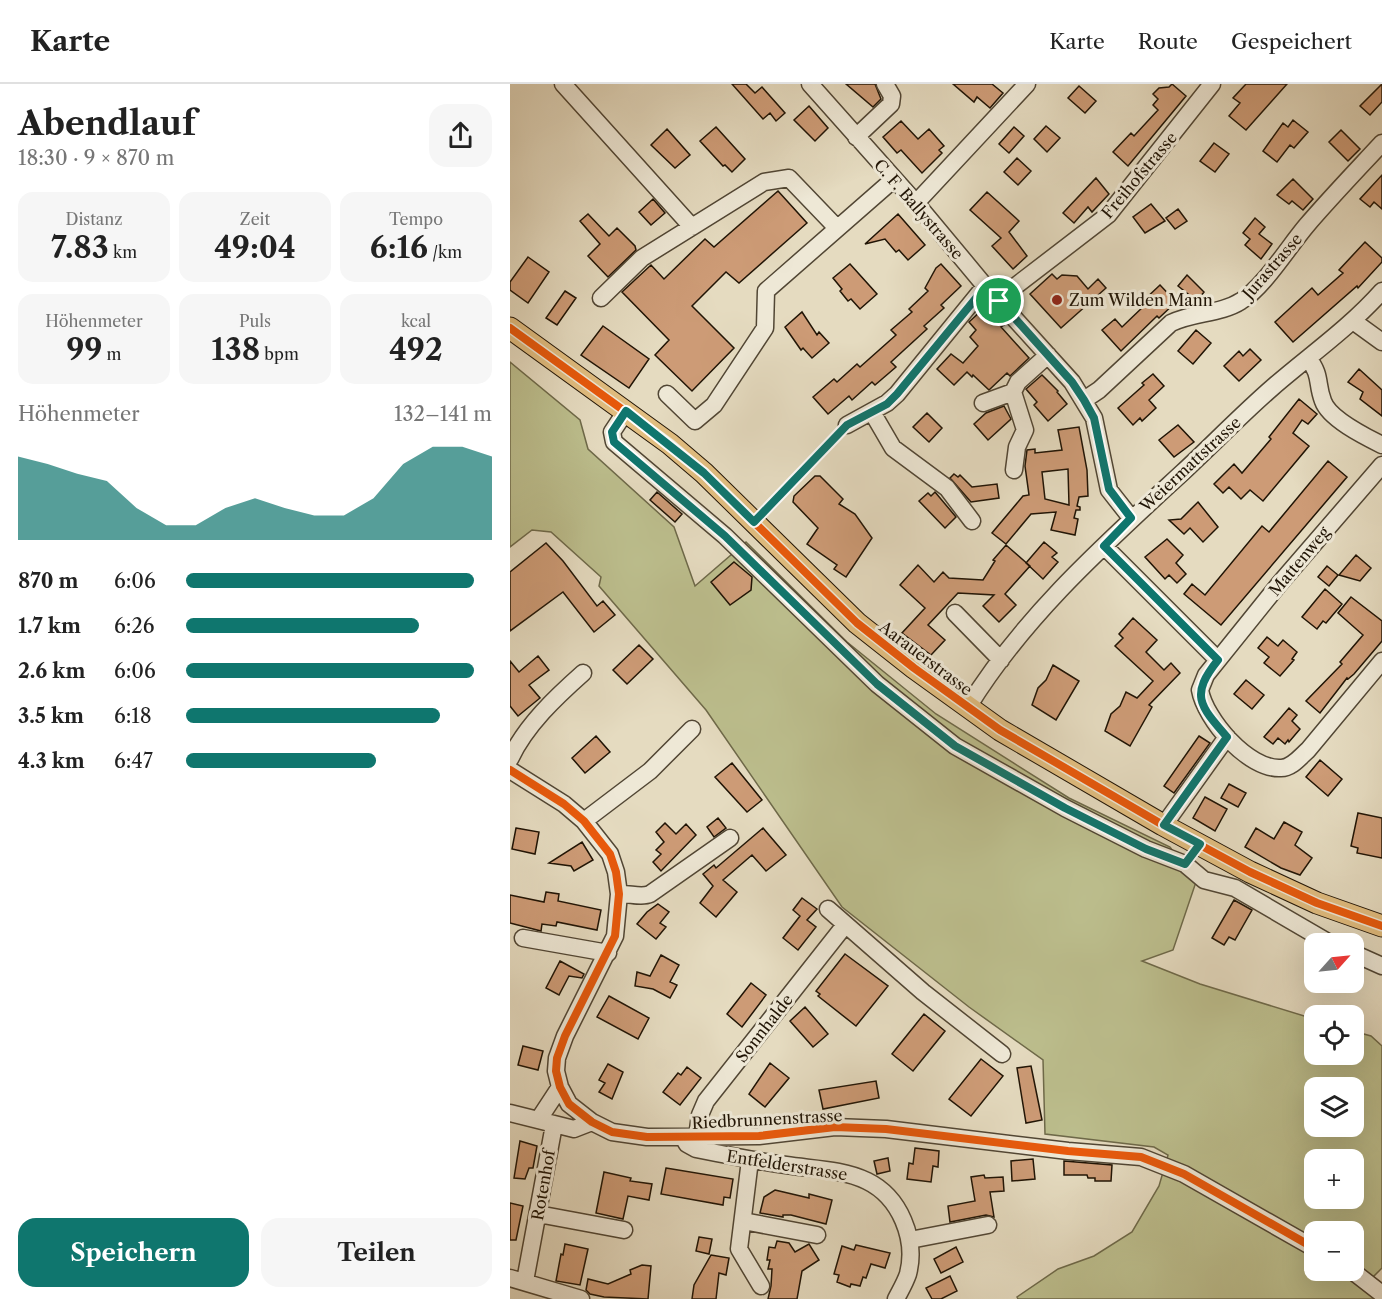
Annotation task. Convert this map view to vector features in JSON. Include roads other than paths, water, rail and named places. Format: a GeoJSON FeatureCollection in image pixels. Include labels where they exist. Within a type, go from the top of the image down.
{"type":"FeatureCollection","features":[{"type":"Feature","properties":{"kind":"main road","name":"Aarauerstrasse"},"geometry":{"type":"LineString","coordinates":[[510,328],[626,411],[704,473],[857,623],[914,668],[1000,730],[1200,844],[1317,903],[1382,926]]}},
{"type":"Feature","properties":{"kind":"street","name":"C. F. Ballystrasse"},"geometry":{"type":"LineString","coordinates":[[810,84],[1072,382],[1094,418],[1109,489],[1131,518]]}},
{"type":"Feature","properties":{"kind":"street"},"geometry":{"type":"LineString","coordinates":[[856,137],[891,104],[892,96],[885,84]]}},
{"type":"Feature","properties":{"kind":"street"},"geometry":{"type":"LineString","coordinates":[[916,203],[1026,84]]}},
{"type":"Feature","properties":{"kind":"street","name":"Freihofstrasse"},"geometry":{"type":"LineString","coordinates":[[999,301],[1108,215],[1212,84]]}},
{"type":"Feature","properties":{"kind":"street"},"geometry":{"type":"LineString","coordinates":[[570,87],[687,223]]}},
{"type":"Feature","properties":{"kind":"street","name":"Jurastrasse"},"geometry":{"type":"LineString","coordinates":[[1084,400],[1099,390],[1171,323],[1183,317],[1228,307],[1244,300],[1260,284],[1309,223],[1382,143]]}},
{"type":"Feature","properties":{"kind":"street"},"geometry":{"type":"LineString","coordinates":[[601,298],[642,258],[687,223],[764,182],[789,178],[837,228]]}},
{"type":"Feature","properties":{"kind":"street"},"geometry":{"type":"LineString","coordinates":[[667,394],[695,421],[714,405],[765,328],[766,291],[894,179]]}},
{"type":"Feature","properties":{"kind":"street"},"geometry":{"type":"LineString","coordinates":[[847,425],[887,404],[897,394],[986,286]]}},
{"type":"Feature","properties":{"kind":"street","name":"Weiermattstrasse"},"geometry":{"type":"LineString","coordinates":[[969,707],[1022,631],[1131,518],[1272,387],[1353,321],[1382,291]]}},
{"type":"Feature","properties":{"kind":"street"},"geometry":{"type":"LineString","coordinates":[[1353,321],[1382,342]]}},
{"type":"Feature","properties":{"kind":"street"},"geometry":{"type":"LineString","coordinates":[[983,403],[1013,392],[1018,382],[1048,355]]}},
{"type":"Feature","properties":{"kind":"street"},"geometry":{"type":"LineString","coordinates":[[1308,358],[1320,380],[1323,404],[1357,432],[1382,445]]}},
{"type":"Feature","properties":{"kind":"street"},"geometry":{"type":"LineString","coordinates":[[1013,392],[1025,430],[1017,447],[1014,470]]}},
{"type":"Feature","properties":{"kind":"street"},"geometry":{"type":"LineString","coordinates":[[626,411],[612,432],[614,442],[725,536],[877,684],[955,746],[1074,813],[1146,849],[1185,864],[1204,879],[1235,888],[1312,933]]}},
{"type":"Feature","properties":{"kind":"street"},"geometry":{"type":"LineString","coordinates":[[872,412],[893,448],[947,488],[972,521]]}},
{"type":"Feature","properties":{"kind":"street","name":"Mattenweg"},"geometry":{"type":"LineString","coordinates":[[1382,465],[1322,533],[1218,660],[1206,675],[1200,690],[1206,710],[1227,737],[1253,759],[1278,768],[1289,766],[1308,750],[1382,661]]}},
{"type":"Feature","properties":{"kind":"street"},"geometry":{"type":"LineString","coordinates":[[1104,546],[1218,660]]}},
{"type":"Feature","properties":{"kind":"street"},"geometry":{"type":"LineString","coordinates":[[955,613],[1001,660]]}},
{"type":"Feature","properties":{"kind":"street"},"geometry":{"type":"LineString","coordinates":[[510,759],[520,742],[545,711],[583,673]]}},
{"type":"Feature","properties":{"kind":"street"},"geometry":{"type":"LineString","coordinates":[[584,821],[650,771],[692,729]]}},
{"type":"Feature","properties":{"kind":"street"},"geometry":{"type":"LineString","coordinates":[[1164,825],[1227,737]]}},
{"type":"Feature","properties":{"kind":"street"},"geometry":{"type":"LineString","coordinates":[[510,770],[564,804],[584,821],[610,855],[619,894],[615,936],[565,1036],[557,1058],[556,1071],[560,1087],[547,1122]]}},
{"type":"Feature","properties":{"kind":"street"},"geometry":{"type":"LineString","coordinates":[[619,894],[634,893],[644,896],[650,894],[730,838]]}},
{"type":"Feature","properties":{"kind":"street"},"geometry":{"type":"LineString","coordinates":[[1185,864],[1200,844]]}},
{"type":"Feature","properties":{"kind":"street"},"geometry":{"type":"LineString","coordinates":[[828,909],[922,992],[1002,1054]]}},
{"type":"Feature","properties":{"kind":"street","name":"Sonnhalde"},"geometry":{"type":"LineString","coordinates":[[690,1137],[706,1101],[845,925]]}},
{"type":"Feature","properties":{"kind":"street"},"geometry":{"type":"LineString","coordinates":[[523,938],[608,952]]}},
{"type":"Feature","properties":{"kind":"street"},"geometry":{"type":"LineString","coordinates":[[1364,958],[1382,966]]}},
{"type":"Feature","properties":{"kind":"street","name":"Riedbrunnenstrasse"},"geometry":{"type":"LineString","coordinates":[[560,1087],[569,1104],[592,1122],[612,1132],[647,1137],[759,1136],[834,1127],[886,1129],[1068,1151],[1119,1153],[1141,1157],[1184,1174],[1304,1242]]}},
{"type":"Feature","properties":{"kind":"street"},"geometry":{"type":"LineString","coordinates":[[510,1113],[574,1129],[592,1122]]}},
{"type":"Feature","properties":{"kind":"street","name":"Rotenhof"},"geometry":{"type":"LineString","coordinates":[[547,1122],[538,1214],[518,1280],[581,1299]]}},
{"type":"Feature","properties":{"kind":"street","name":"Entfelderstrasse"},"geometry":{"type":"LineString","coordinates":[[690,1137],[687,1144],[696,1149],[750,1160],[832,1171],[866,1180],[889,1196],[910,1240],[907,1275],[896,1299]]}},
{"type":"Feature","properties":{"kind":"street"},"geometry":{"type":"LineString","coordinates":[[750,1160],[739,1249],[760,1286]]}},
{"type":"Feature","properties":{"kind":"street"},"geometry":{"type":"LineString","coordinates":[[538,1214],[624,1230]]}},
{"type":"Feature","properties":{"kind":"street"},"geometry":{"type":"LineString","coordinates":[[742,1221],[817,1235]]}},
{"type":"Feature","properties":{"kind":"street"},"geometry":{"type":"LineString","coordinates":[[910,1240],[988,1225]]}},
{"type":"Feature","properties":{"kind":"street"},"geometry":{"type":"LineString","coordinates":[[1364,1280],[1382,1293]]}},
{"type":"Feature","properties":{"kind":"place","name":"Zum Wilden Mann"},"geometry":{"type":"Point","coordinates":[1057,300]}}]}
